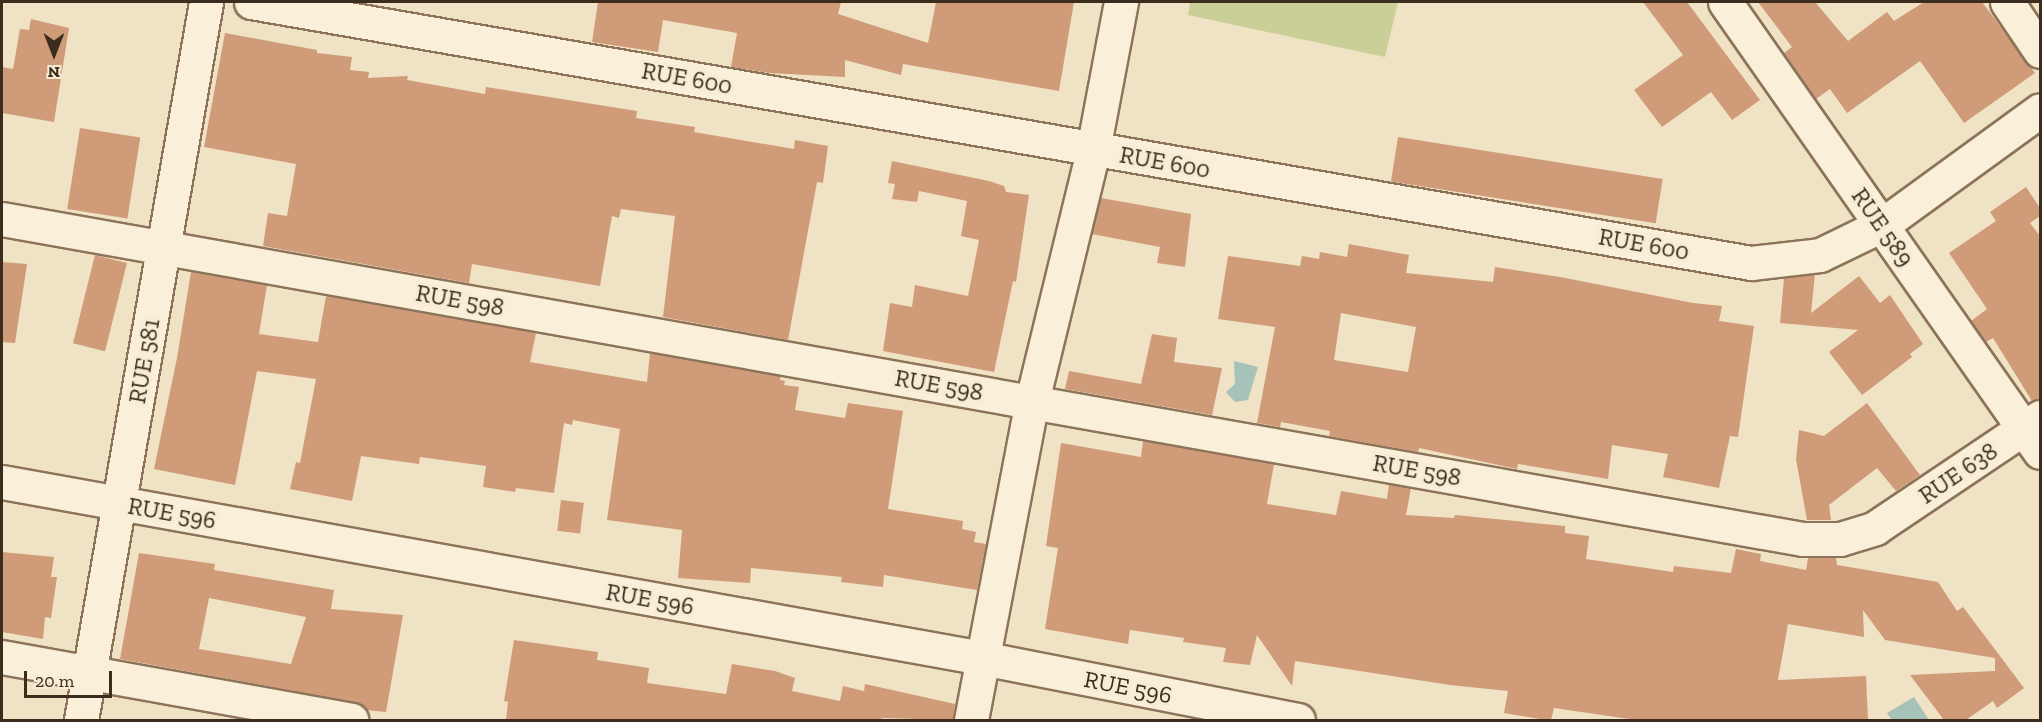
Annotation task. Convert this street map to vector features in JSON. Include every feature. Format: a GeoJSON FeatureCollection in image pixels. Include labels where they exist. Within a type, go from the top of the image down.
{"type":"FeatureCollection","features":[{"type":"Feature","properties":{"kind":"street","name":"RUE 581"},"geometry":{"type":"LineString","coordinates":[[81,720],[206,2]]}},
{"type":"Feature","properties":{"kind":"street","name":"RUE 600"},"geometry":{"type":"LineString","coordinates":[[251,2],[1751,263],[1820,255],[1882,225],[2040,110]]}},
{"type":"Feature","properties":{"kind":"street"},"geometry":{"type":"LineString","coordinates":[[971,720],[1032,401],[1094,150],[1120,2]]}},
{"type":"Feature","properties":{"kind":"street","name":"RUE 589"},"geometry":{"type":"LineString","coordinates":[[1725,2],[1882,225],[2035,432]]}},
{"type":"Feature","properties":{"kind":"street"},"geometry":{"type":"LineString","coordinates":[[2007,2],[2040,51]]}},
{"type":"Feature","properties":{"kind":"street","name":"RUE 598"},"geometry":{"type":"LineString","coordinates":[[2,219],[1803,538],[1840,540],[1875,528]]}},
{"type":"Feature","properties":{"kind":"street","name":"RUE 638"},"geometry":{"type":"LineString","coordinates":[[1875,528],[2035,432]]}},
{"type":"Feature","properties":{"kind":"street","name":"RUE 596"},"geometry":{"type":"LineString","coordinates":[[2,482],[982,658],[1298,720]]}},
{"type":"Feature","properties":{"kind":"street"},"geometry":{"type":"LineString","coordinates":[[2,657],[351,720]]}},
{"type":"Feature","properties":{"kind":"green space"},"geometry":{"type":"Polygon","coordinates":[[[1190,2],[1398,2],[1385,57],[1188,15],[1190,2]]]}},
{"type":"Feature","properties":{"kind":"water"},"geometry":{"type":"Polygon","coordinates":[[[1234,361],[1258,367],[1248,400],[1235,402],[1226,392],[1235,384],[1234,361]]]}},
{"type":"Feature","properties":{"kind":"water"},"geometry":{"type":"Polygon","coordinates":[[[1914,697],[1929,720],[1892,720],[1887,713],[1914,697]]]}},
{"type":"Feature","properties":{"kind":"building"},"geometry":{"type":"Polygon","coordinates":[[[598,2],[841,2],[838,14],[928,43],[936,2],[1074,2],[1059,91],[903,64],[901,75],[845,60],[845,77],[769,73],[731,67],[737,33],[663,20],[658,52],[592,42],[598,2]]]}},
{"type":"Feature","properties":{"kind":"building"},"geometry":{"type":"Polygon","coordinates":[[[1643,2],[1687,2],[1760,100],[1732,120],[1711,92],[1662,127],[1634,90],[1683,55],[1643,2]]]}},
{"type":"Feature","properties":{"kind":"building"},"geometry":{"type":"Polygon","coordinates":[[[1758,2],[1815,2],[1848,41],[1887,12],[1894,21],[1924,2],[1982,2],[2035,73],[1964,123],[1920,61],[1847,113],[1830,89],[1816,99],[1784,53],[1792,47],[1758,2]]]}},
{"type":"Feature","properties":{"kind":"building"},"geometry":{"type":"Polygon","coordinates":[[[31,19],[69,28],[54,122],[2,113],[2,67],[13,69],[20,29],[29,30],[31,19]]]}},
{"type":"Feature","properties":{"kind":"building"},"geometry":{"type":"Polygon","coordinates":[[[225,33],[317,50],[317,53],[352,57],[350,70],[369,72],[368,78],[408,76],[407,80],[485,94],[486,87],[637,111],[636,118],[695,127],[694,132],[794,149],[795,140],[828,146],[823,183],[817,182],[788,340],[663,317],[675,216],[621,209],[619,218],[612,216],[600,286],[472,264],[469,283],[263,246],[268,213],[287,216],[296,164],[204,147],[225,33]]]}},
{"type":"Feature","properties":{"kind":"building"},"geometry":{"type":"Polygon","coordinates":[[[80,128],[140,138],[127,219],[67,209],[80,128]]]}},
{"type":"Feature","properties":{"kind":"building"},"geometry":{"type":"Polygon","coordinates":[[[1398,137],[1663,179],[1656,223],[1391,181],[1398,137]]]}},
{"type":"Feature","properties":{"kind":"building"},"geometry":{"type":"Polygon","coordinates":[[[892,161],[989,181],[1004,186],[1006,192],[1029,195],[1016,282],[1013,281],[994,372],[883,351],[890,303],[912,307],[915,285],[968,296],[979,240],[961,236],[967,201],[919,191],[917,202],[892,199],[895,184],[888,183],[892,161]]]}},
{"type":"Feature","properties":{"kind":"building"},"geometry":{"type":"Polygon","coordinates":[[[2026,187],[2040,208],[2040,216],[2030,223],[2040,236],[2040,399],[2032,401],[1993,338],[1986,342],[1971,321],[1987,309],[1949,253],[1996,221],[1990,212],[2026,187]]]}},
{"type":"Feature","properties":{"kind":"building"},"geometry":{"type":"Polygon","coordinates":[[[1101,198],[1191,214],[1185,267],[1157,263],[1160,247],[1092,234],[1101,198]]]}},
{"type":"Feature","properties":{"kind":"building"},"geometry":{"type":"Polygon","coordinates":[[[1349,244],[1409,255],[1406,273],[1493,282],[1495,267],[1693,303],[1722,306],[1719,321],[1754,326],[1738,437],[1730,436],[1719,488],[1663,477],[1668,454],[1612,445],[1608,479],[1518,464],[1517,469],[1419,448],[1418,452],[1329,436],[1330,431],[1281,422],[1280,427],[1257,423],[1275,327],[1218,319],[1228,256],[1300,266],[1302,256],[1319,259],[1320,252],[1347,257],[1349,244]],[[1341,313],[1334,360],[1408,372],[1416,327],[1341,313]]]}},
{"type":"Feature","properties":{"kind":"building"},"geometry":{"type":"Polygon","coordinates":[[[95,255],[127,263],[105,351],[73,343],[95,255]]]}},
{"type":"Feature","properties":{"kind":"building"},"geometry":{"type":"Polygon","coordinates":[[[2,262],[27,264],[15,343],[2,342],[2,262]]]}},
{"type":"Feature","properties":{"kind":"building"},"geometry":{"type":"Polygon","coordinates":[[[191,272],[267,285],[259,334],[318,342],[326,296],[536,333],[530,362],[647,382],[650,353],[781,376],[780,380],[785,381],[784,385],[799,387],[795,410],[845,418],[848,403],[903,411],[888,509],[963,521],[962,529],[976,532],[974,542],[986,544],[977,590],[884,575],[883,587],[841,582],[842,577],[751,568],[750,583],[678,578],[682,530],[607,520],[620,429],[573,420],[572,425],[564,423],[554,493],[516,488],[515,492],[483,487],[486,466],[420,457],[419,464],[361,456],[352,501],[290,489],[296,462],[300,463],[316,379],[257,371],[235,485],[154,469],[177,358],[191,272]]]}},
{"type":"Feature","properties":{"kind":"building"},"geometry":{"type":"Polygon","coordinates":[[[1815,274],[1811,313],[1859,276],[1880,303],[1890,295],[1923,344],[1910,354],[1912,357],[1862,395],[1829,352],[1858,330],[1780,323],[1784,278],[1815,274]]]}},
{"type":"Feature","properties":{"kind":"building"},"geometry":{"type":"Polygon","coordinates":[[[1152,334],[1177,338],[1174,362],[1222,368],[1212,415],[1065,389],[1069,371],[1141,384],[1152,334]]]}},
{"type":"Feature","properties":{"kind":"building"},"geometry":{"type":"Polygon","coordinates":[[[1867,403],[1920,475],[1896,491],[1877,468],[1829,505],[1831,520],[1807,520],[1796,459],[1799,430],[1824,436],[1867,403]]]}},
{"type":"Feature","properties":{"kind":"building"},"geometry":{"type":"Polygon","coordinates":[[[1143,441],[1274,464],[1267,504],[1336,515],[1341,491],[1387,499],[1389,484],[1411,488],[1406,515],[1454,518],[1455,515],[1565,526],[1565,533],[1589,536],[1586,559],[1673,572],[1674,566],[1731,573],[1736,549],[1761,554],[1760,561],[1806,570],[1808,558],[1836,558],[1837,565],[1938,582],[1957,611],[1963,607],[2024,688],[1997,708],[1993,701],[1966,720],[1944,720],[1910,675],[1995,671],[1995,658],[1885,640],[1863,610],[1864,637],[1788,624],[1778,680],[1866,676],[1868,720],[1636,720],[1554,708],[1551,720],[1546,720],[1504,713],[1508,691],[1450,685],[1295,661],[1292,686],[1257,635],[1250,665],[1223,662],[1226,648],[1183,642],[1184,638],[1130,630],[1128,644],[1045,629],[1058,548],[1046,546],[1061,443],[1141,457],[1143,441]]]}},
{"type":"Feature","properties":{"kind":"building"},"geometry":{"type":"Polygon","coordinates":[[[561,500],[584,503],[580,534],[557,531],[561,500]]]}},
{"type":"Feature","properties":{"kind":"building"},"geometry":{"type":"Polygon","coordinates":[[[2,552],[54,557],[51,577],[57,577],[51,618],[45,617],[43,639],[2,632],[2,552]]]}},
{"type":"Feature","properties":{"kind":"building"},"geometry":{"type":"Polygon","coordinates":[[[139,553],[215,564],[214,570],[334,590],[331,609],[403,615],[386,712],[366,710],[354,702],[120,659],[139,553]],[[209,598],[199,649],[291,664],[306,617],[209,598]]]}},
{"type":"Feature","properties":{"kind":"building"},"geometry":{"type":"Polygon","coordinates":[[[514,640],[598,652],[597,660],[649,668],[647,683],[726,694],[732,664],[775,671],[795,678],[792,691],[840,701],[843,686],[864,691],[865,684],[955,704],[953,720],[882,718],[881,720],[506,720],[508,702],[504,701],[514,640]]]}}]}
